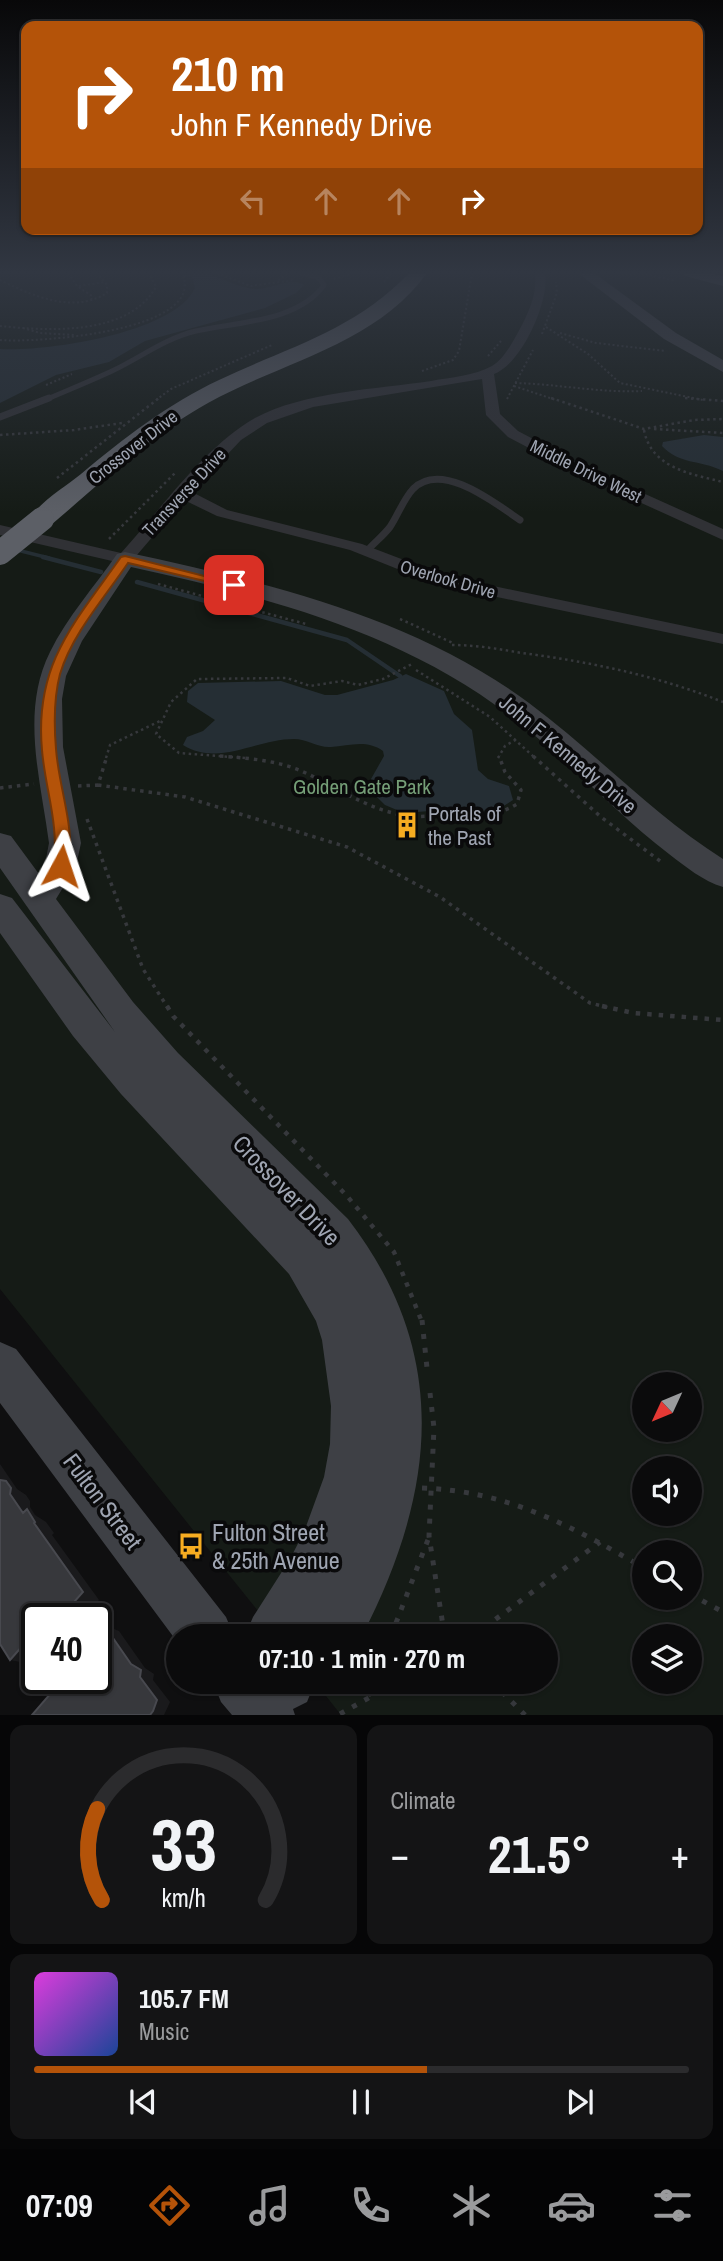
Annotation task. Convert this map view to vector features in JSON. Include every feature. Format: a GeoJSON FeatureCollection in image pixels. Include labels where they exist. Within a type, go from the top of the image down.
{"type":"FeatureCollection","features":[{"type":"Feature","properties":{"kind":"highway","name":"Crossover Drive"},"geometry":{"type":"LineString","coordinates":[[0,552],[33,517],[158,411],[215,380],[277,353]]}},
{"type":"Feature","properties":{"kind":"highway","name":"Crossover Drive"},"geometry":{"type":"LineString","coordinates":[[0,532],[33,517],[173,415],[227,384],[296,353]]}},
{"type":"Feature","properties":{"kind":"street"},"geometry":{"type":"LineString","coordinates":[[486,368],[502,365],[510,353]]}},
{"type":"Feature","properties":{"kind":"street"},"geometry":{"type":"LineString","coordinates":[[699,353],[723,367]]}},
{"type":"Feature","properties":{"kind":"street","name":"Transverse Drive"},"geometry":{"type":"LineString","coordinates":[[38,897],[56,876],[64,855],[65,843],[49,749],[51,683],[69,642],[125,559],[182,493],[236,437],[281,412],[324,400],[486,368]]}},
{"type":"Feature","properties":{"kind":"street","name":"Middle Drive West"},"geometry":{"type":"LineString","coordinates":[[486,368],[493,415],[513,434],[589,474],[723,535]]}},
{"type":"Feature","properties":{"kind":"street","name":"Overlook Drive"},"geometry":{"type":"LineString","coordinates":[[182,493],[234,516],[367,551],[462,586],[723,639]]}},
{"type":"Feature","properties":{"kind":"street"},"geometry":{"type":"LineString","coordinates":[[0,532],[125,559]]}},
{"type":"Feature","properties":{"kind":"street","name":"John F Kennedy Drive"},"geometry":{"type":"LineString","coordinates":[[125,559],[234,585],[376,629],[412,659],[517,707],[648,823],[723,875]]}},
{"type":"Feature","properties":{"kind":"street","name":"Crossover Drive"},"geometry":{"type":"LineString","coordinates":[[0,844],[135,1031],[194,1097],[334,1235],[354,1263],[370,1293],[384,1327],[393,1363],[397,1404],[397,1450],[392,1489],[381,1531],[338,1624]]}},
{"type":"Feature","properties":{"kind":"street"},"geometry":{"type":"LineString","coordinates":[[0,885],[18,895],[38,897],[33,916],[34,933],[75,999],[86,1025]]}},
{"type":"Feature","properties":{"kind":"street","name":"Crossover Drive"},"geometry":{"type":"LineString","coordinates":[[0,907],[86,1025],[167,1118],[304,1259],[335,1311],[345,1340],[355,1406],[354,1444],[349,1476],[326,1544],[309,1578],[280,1624]]}},
{"type":"Feature","properties":{"kind":"street","name":"Fulton Street"},"geometry":{"type":"LineString","coordinates":[[0,1365],[198,1624]]}},
{"type":"Feature","properties":{"kind":"lane"},"geometry":{"type":"LineString","coordinates":[[0,417],[109,372],[144,353]]}},
{"type":"Feature","properties":{"kind":"lane"},"geometry":{"type":"LineString","coordinates":[[367,551],[388,529],[414,487],[427,480],[440,478],[463,485],[520,520]]}},
{"type":"Feature","properties":{"kind":"path"},"geometry":{"type":"LineString","coordinates":[[412,374],[437,368],[453,360],[458,353]]}},
{"type":"Feature","properties":{"kind":"path"},"geometry":{"type":"LineString","coordinates":[[486,368],[494,353]]}},
{"type":"Feature","properties":{"kind":"path"},"geometry":{"type":"LineString","coordinates":[[505,401],[531,353]]}},
{"type":"Feature","properties":{"kind":"path"},"geometry":{"type":"LineString","coordinates":[[587,353],[620,383],[644,391],[689,399],[723,401]]}},
{"type":"Feature","properties":{"kind":"path"},"geometry":{"type":"LineString","coordinates":[[422,374],[433,374]]}},
{"type":"Feature","properties":{"kind":"path"},"geometry":{"type":"LineString","coordinates":[[514,384],[559,384],[620,392],[644,391]]}},
{"type":"Feature","properties":{"kind":"path"},"geometry":{"type":"LineString","coordinates":[[514,384],[644,429],[723,433]]}},
{"type":"Feature","properties":{"kind":"path"},"geometry":{"type":"LineString","coordinates":[[644,429],[694,420],[723,419]]}},
{"type":"Feature","properties":{"kind":"path"},"geometry":{"type":"LineString","coordinates":[[0,435],[125,423]]}},
{"type":"Feature","properties":{"kind":"path"},"geometry":{"type":"LineString","coordinates":[[644,429],[646,448],[653,454],[674,467],[723,482]]}},
{"type":"Feature","properties":{"kind":"path"},"geometry":{"type":"LineString","coordinates":[[147,581],[313,626]]}},
{"type":"Feature","properties":{"kind":"path"},"geometry":{"type":"LineString","coordinates":[[454,644],[535,654],[643,675],[723,702]]}},
{"type":"Feature","properties":{"kind":"path"},"geometry":{"type":"LineString","coordinates":[[517,739],[505,746],[498,757],[505,772],[521,790],[517,804],[501,814],[474,812],[404,816],[362,802],[297,769],[251,758],[179,753],[156,734],[159,722],[176,696],[185,685],[197,679],[287,678],[310,686],[342,681],[358,685],[383,680],[412,659],[517,739],[615,830],[666,865]]}},
{"type":"Feature","properties":{"kind":"path"},"geometry":{"type":"LineString","coordinates":[[98,785],[110,745],[159,722]]}},
{"type":"Feature","properties":{"kind":"path"},"geometry":{"type":"LineString","coordinates":[[0,788],[39,784]]}},
{"type":"Feature","properties":{"kind":"path"},"geometry":{"type":"LineString","coordinates":[[80,799],[75,786],[98,785],[185,797],[347,847],[440,897],[590,1003],[633,1013],[723,1020]]}},
{"type":"Feature","properties":{"kind":"path"},"geometry":{"type":"LineString","coordinates":[[85,812],[143,969],[173,1016],[347,1196],[394,1252],[422,1321],[428,1375]]}},
{"type":"Feature","properties":{"kind":"path"},"geometry":{"type":"LineString","coordinates":[[430,1388],[434,1428],[429,1536],[443,1624]]}},
{"type":"Feature","properties":{"kind":"path"},"geometry":{"type":"LineString","coordinates":[[432,1488],[489,1495],[542,1511],[632,1561]]}},
{"type":"Feature","properties":{"kind":"path"},"geometry":{"type":"LineString","coordinates":[[396,1624],[429,1536]]}},
{"type":"Feature","properties":{"kind":"path"},"geometry":{"type":"LineString","coordinates":[[489,1624],[600,1542]]}},
{"type":"Feature","properties":{"kind":"path"},"geometry":{"type":"LineString","coordinates":[[702,1601],[723,1612]]}},
{"type":"Feature","properties":{"kind":"path"},"geometry":{"type":"LineString","coordinates":[[368,1698],[370,1694]]}},
{"type":"Feature","properties":{"kind":"path"},"geometry":{"type":"LineString","coordinates":[[340,1714],[375,1694]]}},
{"type":"Feature","properties":{"kind":"path"},"geometry":{"type":"LineString","coordinates":[[504,1694],[525,1715]]}},
{"type":"Feature","properties":{"kind":"green space","name":"Golden Gate Park"},"geometry":{"type":"Polygon","coordinates":[[[0,353],[723,353],[723,1715],[341,1715],[324,1694],[558,1694],[558,1624],[268,1624],[0,1289],[0,353]]]}},
{"type":"Feature","properties":{"kind":"shaded area"},"geometry":{"type":"Polygon","coordinates":[[[0,353],[124,353],[109,362],[56,375],[0,403],[0,353]]]}},
{"type":"Feature","properties":{"kind":"shaded area"},"geometry":{"type":"Polygon","coordinates":[[[704,435],[723,437],[723,471],[683,459],[662,446],[663,442],[704,435]]]}},
{"type":"Feature","properties":{"kind":"shaded area"},"geometry":{"type":"Polygon","coordinates":[[[406,674],[444,691],[454,714],[472,730],[478,770],[488,779],[509,786],[513,800],[494,812],[468,808],[404,813],[385,805],[370,790],[371,779],[384,756],[383,751],[370,745],[326,747],[294,739],[224,753],[210,753],[183,745],[187,737],[203,731],[215,720],[187,702],[188,691],[198,683],[281,681],[325,695],[337,695],[406,674]]]}},
{"type":"Feature","properties":{"kind":"building"},"geometry":{"type":"Polygon","coordinates":[[[0,1480],[6,1481],[11,1488],[10,1494],[23,1513],[27,1509],[83,1592],[73,1603],[21,1603],[21,1648],[10,1660],[0,1644],[0,1480]]]}},
{"type":"Feature","properties":{"kind":"building"},"geometry":{"type":"Polygon","coordinates":[[[112,1637],[131,1664],[141,1670],[140,1677],[157,1700],[150,1715],[32,1715],[50,1694],[112,1694],[112,1637]]]}},
{"type":"Feature","properties":{"kind":"waterway"},"geometry":{"type":"LineString","coordinates":[[17,550],[49,558]]}},
{"type":"Feature","properties":{"kind":"waterway"},"geometry":{"type":"LineString","coordinates":[[43,557],[101,572]]}},
{"type":"Feature","properties":{"kind":"waterway"},"geometry":{"type":"LineString","coordinates":[[137,582],[347,640],[400,676]]}},
{"type":"Feature","properties":{"kind":"place","name":"Portals of the Past"},"geometry":{"type":"Point","coordinates":[407,825]}},
{"type":"Feature","properties":{"kind":"place","name":"Fulton Street & 25th Avenue"},"geometry":{"type":"Point","coordinates":[191,1546]}},
{"type":"Feature","properties":{"kind":"route"},"geometry":{"type":"LineString","coordinates":[[61,866],[65,843],[49,749],[48,705],[54,673],[75,631],[125,559],[234,585]]}}]}
